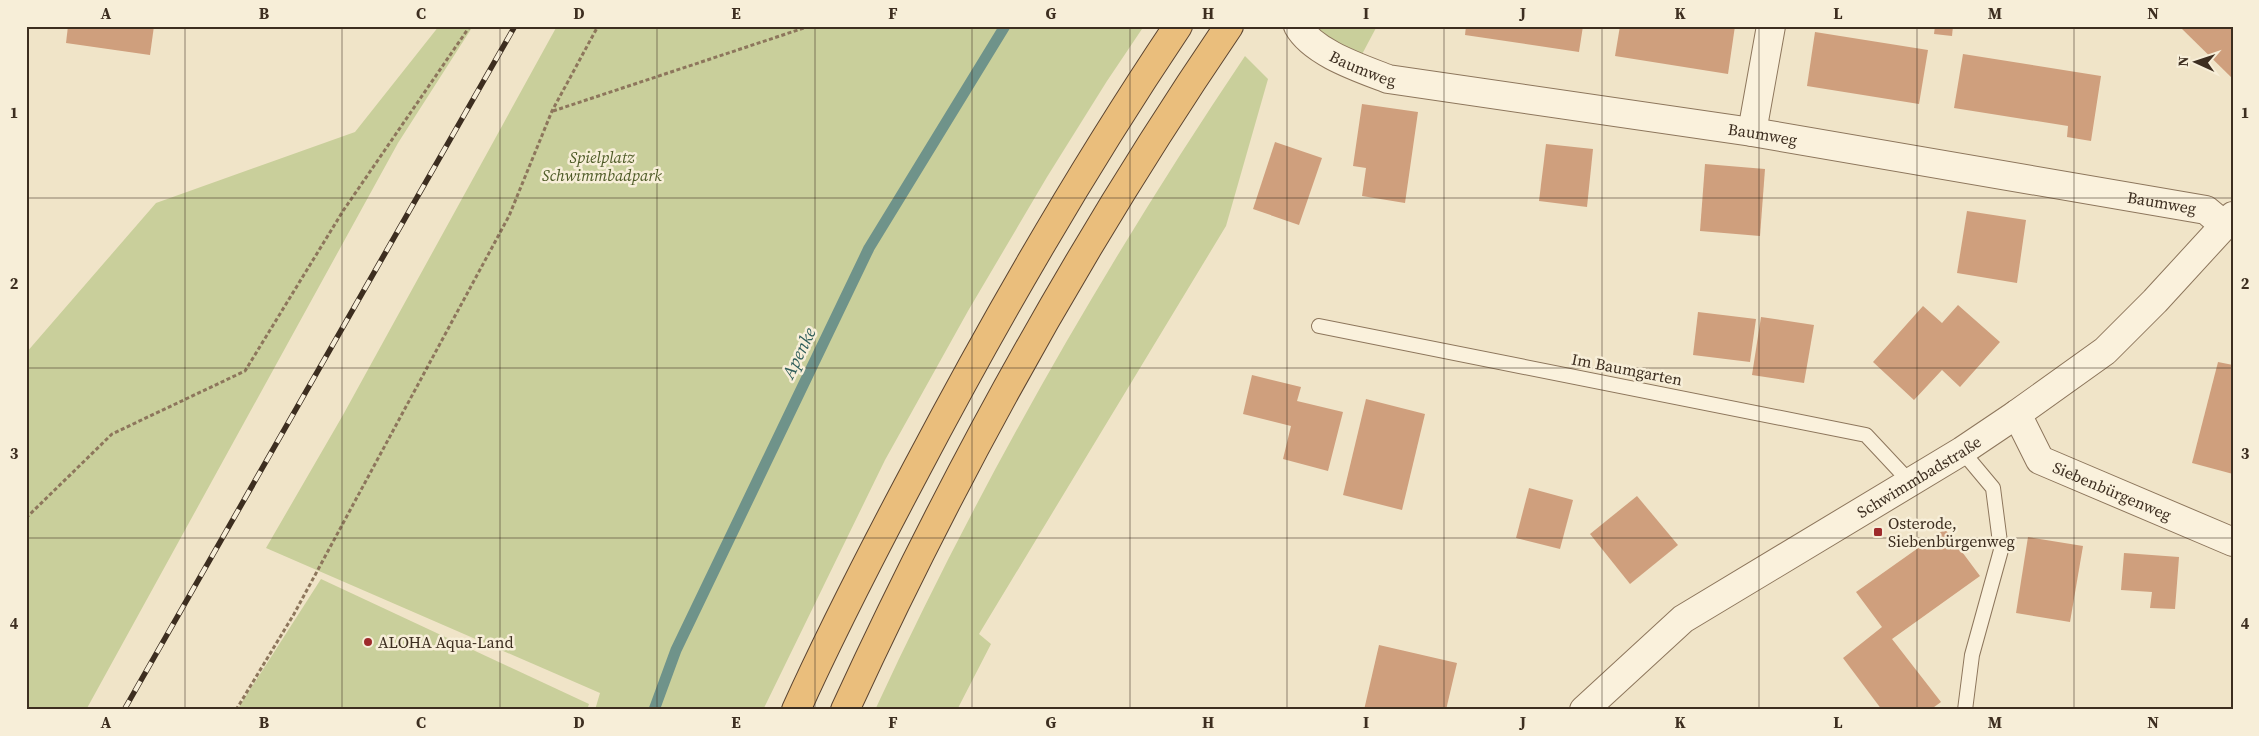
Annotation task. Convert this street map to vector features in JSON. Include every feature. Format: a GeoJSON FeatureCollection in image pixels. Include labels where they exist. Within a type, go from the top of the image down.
{"type":"FeatureCollection","features":[{"type":"Feature","properties":{"kind":"highway"},"geometry":{"type":"LineString","coordinates":[[796,710],[862,572],[1003,310],[1089,165],[1178,26]]}},
{"type":"Feature","properties":{"kind":"highway"},"geometry":{"type":"LineString","coordinates":[[845,710],[878,637],[945,505],[1012,381],[1118,199],[1229,26]]}},
{"type":"Feature","properties":{"kind":"street"},"geometry":{"type":"LineString","coordinates":[[1752,132],[1771,26]]}},
{"type":"Feature","properties":{"kind":"street","name":"Baumweg"},"geometry":{"type":"LineString","coordinates":[[1300,31],[1341,60],[1388,79],[1752,132],[2206,210],[2228,220]]}},
{"type":"Feature","properties":{"kind":"street","name":"Schwimmbadstraße"},"geometry":{"type":"LineString","coordinates":[[1584,710],[1683,619],[1962,450],[2017,414],[2105,351],[2155,301],[2228,220]]}},
{"type":"Feature","properties":{"kind":"street","name":"Siebenbürgenweg"},"geometry":{"type":"LineString","coordinates":[[2017,414],[2040,460],[2233,542]]}},
{"type":"Feature","properties":{"kind":"lane","name":"Im Baumgarten"},"geometry":{"type":"LineString","coordinates":[[1319,326],[1866,435],[1910,482]]}},
{"type":"Feature","properties":{"kind":"lane"},"geometry":{"type":"LineString","coordinates":[[1962,450],[1993,488],[2001,550],[1972,655],[1965,710]]}},
{"type":"Feature","properties":{"kind":"path"},"geometry":{"type":"LineString","coordinates":[[26,518],[112,434],[245,371],[343,211],[470,26]]}},
{"type":"Feature","properties":{"kind":"path"},"geometry":{"type":"LineString","coordinates":[[236,710],[294,614],[509,216],[552,111],[598,26]]}},
{"type":"Feature","properties":{"kind":"path"},"geometry":{"type":"LineString","coordinates":[[552,111],[810,26]]}},
{"type":"Feature","properties":{"kind":"green space"},"geometry":{"type":"Polygon","coordinates":[[[439,26],[473,26],[398,143],[86,710],[26,710],[26,353],[156,203],[355,132],[439,26]]]}},
{"type":"Feature","properties":{"kind":"green space","name":"Spielplatz Schwimmbadpark"},"geometry":{"type":"Polygon","coordinates":[[[557,26],[1144,26],[1047,177],[968,311],[885,460],[763,710],[595,710],[600,693],[266,548],[343,415],[557,26]]]}},
{"type":"Feature","properties":{"kind":"green space"},"geometry":{"type":"Polygon","coordinates":[[[1310,26],[1377,26],[1360,58],[1310,26]]]}},
{"type":"Feature","properties":{"kind":"green space"},"geometry":{"type":"Polygon","coordinates":[[[1245,56],[1268,79],[1226,226],[979,634],[991,644],[957,710],[875,710],[957,541],[1047,376],[1143,214],[1245,56]]]}},
{"type":"Feature","properties":{"kind":"green space","name":"ALOHA Aqua-Land"},"geometry":{"type":"Polygon","coordinates":[[[321,579],[589,704],[587,710],[237,710],[321,579]]]}},
{"type":"Feature","properties":{"kind":"building"},"geometry":{"type":"Polygon","coordinates":[[[68,26],[154,26],[150,55],[66,43],[68,26]]]}},
{"type":"Feature","properties":{"kind":"building"},"geometry":{"type":"Polygon","coordinates":[[[1466,26],[1583,26],[1579,52],[1465,35],[1466,26]]]}},
{"type":"Feature","properties":{"kind":"building"},"geometry":{"type":"Polygon","coordinates":[[[1620,26],[1735,26],[1728,74],[1615,56],[1620,26]]]}},
{"type":"Feature","properties":{"kind":"building"},"geometry":{"type":"Polygon","coordinates":[[[1935,26],[1953,26],[1952,36],[1934,34],[1935,26]]]}},
{"type":"Feature","properties":{"kind":"building"},"geometry":{"type":"Polygon","coordinates":[[[2179,26],[2233,26],[2233,79],[2179,26]]]}},
{"type":"Feature","properties":{"kind":"building"},"geometry":{"type":"Polygon","coordinates":[[[1815,32],[1928,50],[1919,104],[1807,86],[1815,32]]]}},
{"type":"Feature","properties":{"kind":"building"},"geometry":{"type":"Polygon","coordinates":[[[1963,54],[2101,76],[2091,141],[2067,137],[2068,126],[1954,108],[1963,54]]]}},
{"type":"Feature","properties":{"kind":"building"},"geometry":{"type":"Polygon","coordinates":[[[1362,104],[1418,112],[1405,203],[1362,196],[1366,168],[1353,166],[1362,104]]]}},
{"type":"Feature","properties":{"kind":"building"},"geometry":{"type":"Polygon","coordinates":[[[1275,142],[1322,158],[1299,225],[1253,209],[1275,142]]]}},
{"type":"Feature","properties":{"kind":"building"},"geometry":{"type":"Polygon","coordinates":[[[1546,144],[1593,149],[1587,207],[1539,201],[1546,144]]]}},
{"type":"Feature","properties":{"kind":"building"},"geometry":{"type":"Polygon","coordinates":[[[1705,164],[1765,169],[1760,236],[1700,231],[1705,164]]]}},
{"type":"Feature","properties":{"kind":"building"},"geometry":{"type":"Polygon","coordinates":[[[1967,211],[2026,220],[2017,283],[1957,273],[1967,211]]]}},
{"type":"Feature","properties":{"kind":"building"},"geometry":{"type":"Polygon","coordinates":[[[1958,305],[2000,342],[1960,387],[1942,370],[1914,400],[1873,362],[1923,306],[1942,323],[1958,305]]]}},
{"type":"Feature","properties":{"kind":"building"},"geometry":{"type":"Polygon","coordinates":[[[1698,312],[1756,319],[1750,362],[1693,355],[1698,312]]]}},
{"type":"Feature","properties":{"kind":"building"},"geometry":{"type":"Polygon","coordinates":[[[1761,317],[1814,325],[1804,383],[1752,375],[1761,317]]]}},
{"type":"Feature","properties":{"kind":"building"},"geometry":{"type":"Polygon","coordinates":[[[2218,362],[2233,365],[2233,474],[2192,463],[2218,362]]]}},
{"type":"Feature","properties":{"kind":"building"},"geometry":{"type":"Polygon","coordinates":[[[1252,375],[1301,387],[1297,401],[1343,412],[1328,471],[1283,459],[1291,426],[1243,414],[1252,375]]]}},
{"type":"Feature","properties":{"kind":"building"},"geometry":{"type":"Polygon","coordinates":[[[1366,399],[1425,414],[1402,510],[1343,495],[1366,399]]]}},
{"type":"Feature","properties":{"kind":"building"},"geometry":{"type":"Polygon","coordinates":[[[1529,488],[1573,500],[1560,549],[1516,538],[1529,488]]]}},
{"type":"Feature","properties":{"kind":"building"},"geometry":{"type":"Polygon","coordinates":[[[1637,496],[1678,545],[1630,584],[1590,534],[1637,496]]]}},
{"type":"Feature","properties":{"kind":"building"},"geometry":{"type":"Polygon","coordinates":[[[1945,529],[1980,576],[1892,639],[1941,702],[1930,710],[1882,710],[1843,658],[1882,627],[1856,592],[1945,529]]]}},
{"type":"Feature","properties":{"kind":"building"},"geometry":{"type":"Polygon","coordinates":[[[2028,537],[2083,546],[2070,622],[2016,613],[2028,537]]]}},
{"type":"Feature","properties":{"kind":"building"},"geometry":{"type":"Polygon","coordinates":[[[2124,553],[2179,557],[2175,609],[2150,608],[2152,592],[2121,590],[2124,553]]]}},
{"type":"Feature","properties":{"kind":"building"},"geometry":{"type":"Polygon","coordinates":[[[1379,645],[1457,663],[1446,710],[1364,710],[1379,645]]]}},
{"type":"Feature","properties":{"kind":"waterway","name":"Apenke"},"geometry":{"type":"LineString","coordinates":[[654,710],[676,650],[869,248],[1005,26]]}},
{"type":"Feature","properties":{"kind":"railway"},"geometry":{"type":"LineString","coordinates":[[124,710],[515,26]]}},
{"type":"Feature","properties":{"kind":"place","name":"Osterode, Siebenbürgenweg"},"geometry":{"type":"Point","coordinates":[1878,532]}},
{"type":"Feature","properties":{"kind":"place","name":"ALOHA Aqua-Land"},"geometry":{"type":"Point","coordinates":[368,642]}}]}
